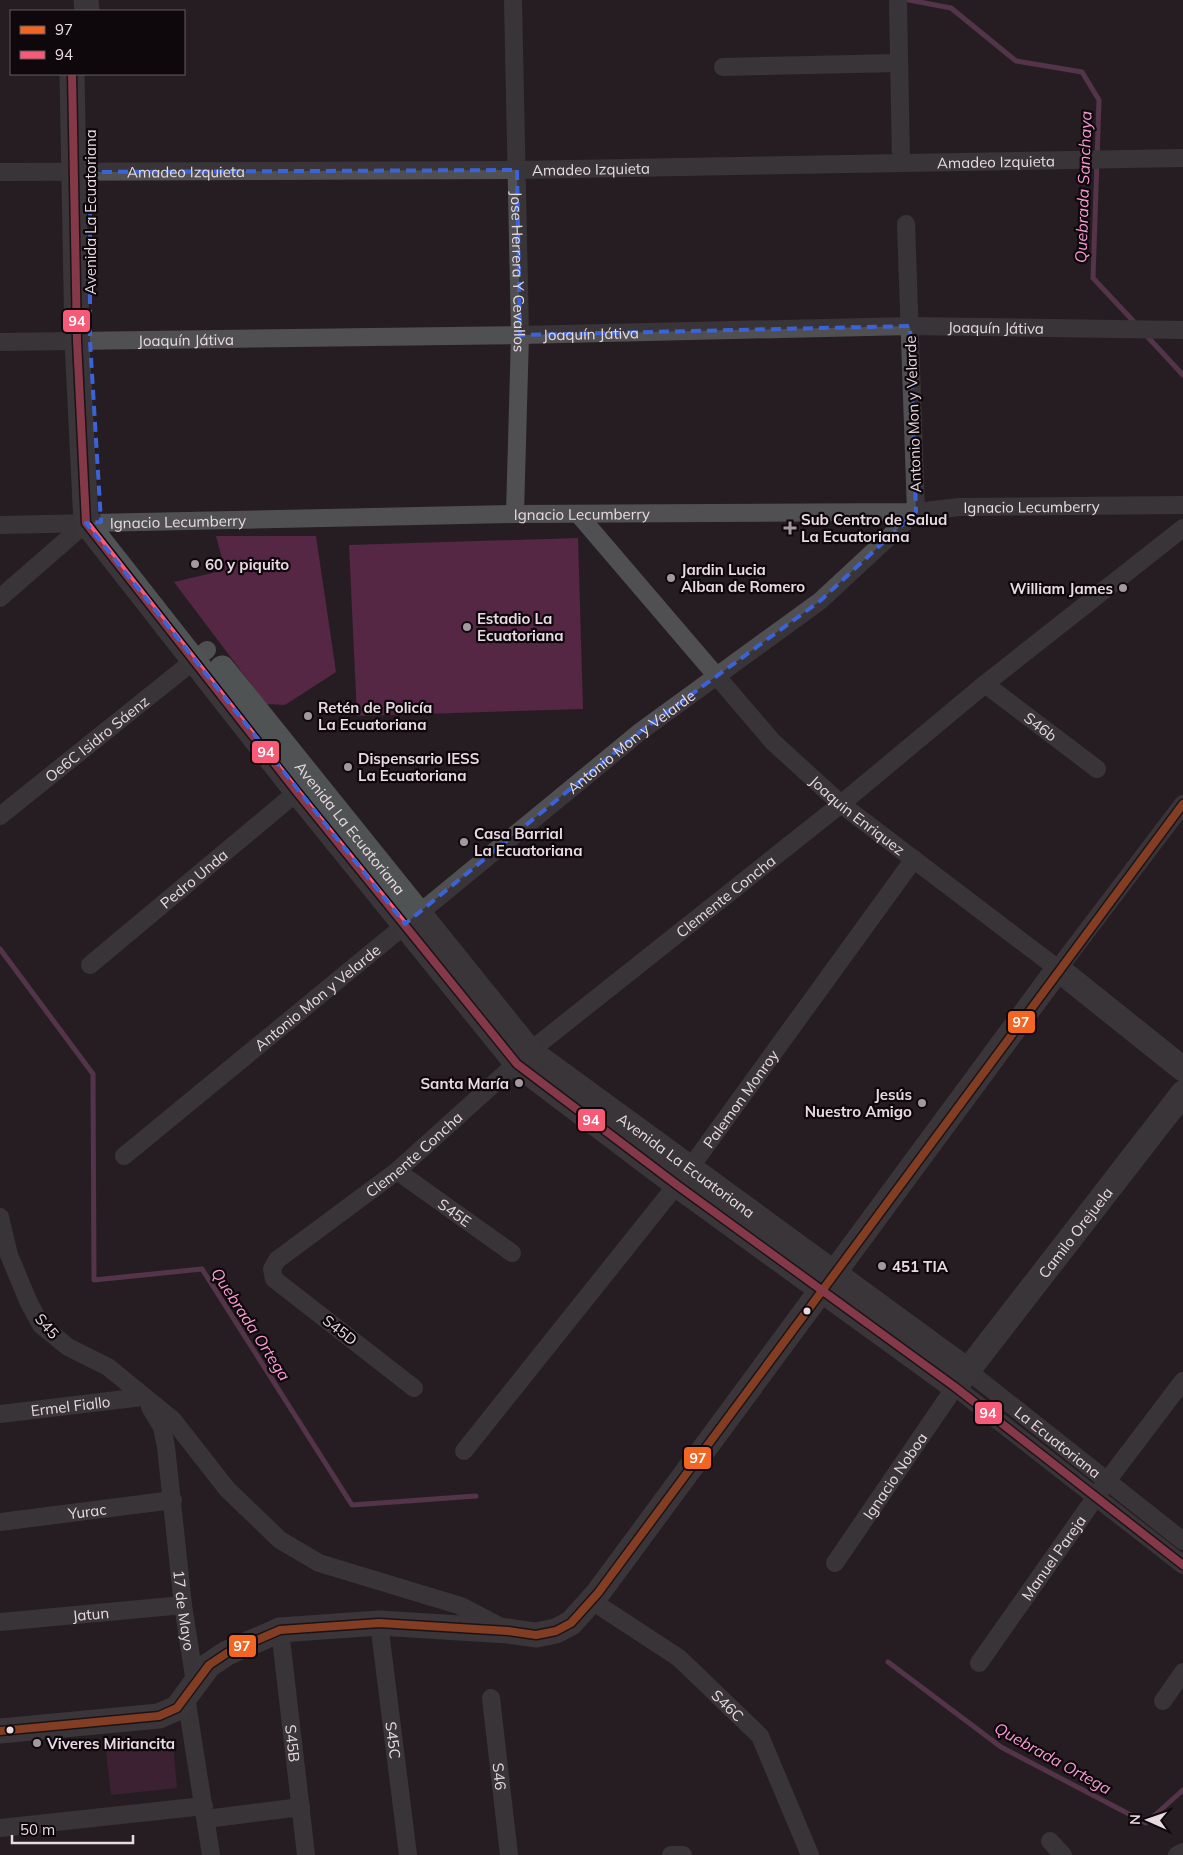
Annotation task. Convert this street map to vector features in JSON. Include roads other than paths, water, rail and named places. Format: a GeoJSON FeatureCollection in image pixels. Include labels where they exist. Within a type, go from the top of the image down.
{"type":"FeatureCollection","features":[{"type":"Feature","properties":{"kind":"street","name":"Jose Herrera Y Cevallos"},"geometry":{"type":"LineString","coordinates":[[513,0],[520,335],[515,514]]}},
{"type":"Feature","properties":{"kind":"street"},"geometry":{"type":"LineString","coordinates":[[898,0],[901,162]]}},
{"type":"Feature","properties":{"kind":"street"},"geometry":{"type":"LineString","coordinates":[[723,67],[899,63]]}},
{"type":"Feature","properties":{"kind":"street"},"geometry":{"type":"LineString","coordinates":[[72,75],[82,172]]}},
{"type":"Feature","properties":{"kind":"street","name":"Avenida La Ecuatoriana"},"geometry":{"type":"LineString","coordinates":[[88,75],[82,172],[84,341],[93,522],[524,1058],[829,1281]]}},
{"type":"Feature","properties":{"kind":"street","name":"Amadeo Izquieta"},"geometry":{"type":"LineString","coordinates":[[0,172],[517,170],[1183,158]]}},
{"type":"Feature","properties":{"kind":"street","name":"Antonio Mon y Velarde"},"geometry":{"type":"LineString","coordinates":[[124,1156],[641,731],[820,601],[916,512],[906,224]]}},
{"type":"Feature","properties":{"kind":"street","name":"Joaquín Játiva"},"geometry":{"type":"LineString","coordinates":[[0,342],[520,335],[910,326],[1183,330]]}},
{"type":"Feature","properties":{"kind":"street","name":"Ignacio Lecumberry"},"geometry":{"type":"LineString","coordinates":[[0,525],[515,514],[916,512],[959,507],[1183,505]]}},
{"type":"Feature","properties":{"kind":"street","name":"Joaquin Enriquez"},"geometry":{"type":"LineString","coordinates":[[578,514],[773,742],[841,804],[1058,969],[1183,1069]]}},
{"type":"Feature","properties":{"kind":"street"},"geometry":{"type":"LineString","coordinates":[[0,598],[93,522]]}},
{"type":"Feature","properties":{"kind":"street","name":"Clemente Concha"},"geometry":{"type":"LineString","coordinates":[[272,1269],[277,1260],[397,1171],[524,1058],[841,804],[984,684],[1183,528]]}},
{"type":"Feature","properties":{"kind":"street"},"geometry":{"type":"LineString","coordinates":[[200,655],[296,792],[412,919]]}},
{"type":"Feature","properties":{"kind":"street","name":"Oe6C Isidro Sáenz"},"geometry":{"type":"LineString","coordinates":[[0,816],[200,655]]}},
{"type":"Feature","properties":{"kind":"street","name":"S46b"},"geometry":{"type":"LineString","coordinates":[[984,684],[1097,769]]}},
{"type":"Feature","properties":{"kind":"street","name":"Pedro Unda"},"geometry":{"type":"LineString","coordinates":[[90,965],[296,792]]}},
{"type":"Feature","properties":{"kind":"street"},"geometry":{"type":"LineString","coordinates":[[0,1731],[159,1716],[177,1708],[209,1665],[227,1653],[280,1630],[379,1623],[508,1631],[536,1635],[556,1631],[571,1623],[595,1597],[637,1541],[1058,969],[1183,804]]}},
{"type":"Feature","properties":{"kind":"street","name":"Palemon Monroy"},"geometry":{"type":"LineString","coordinates":[[464,1451],[683,1176],[914,859]]}},
{"type":"Feature","properties":{"kind":"street","name":"Camilo Orejuela"},"geometry":{"type":"LineString","coordinates":[[961,1378],[1183,1093]]}},
{"type":"Feature","properties":{"kind":"street","name":"S45E"},"geometry":{"type":"LineString","coordinates":[[397,1171],[512,1253]]}},
{"type":"Feature","properties":{"kind":"street","name":"S45"},"geometry":{"type":"LineString","coordinates":[[0,1218],[9,1255],[29,1304],[41,1325],[68,1347],[108,1367],[142,1397]]}},
{"type":"Feature","properties":{"kind":"street","name":"S45D"},"geometry":{"type":"LineString","coordinates":[[272,1269],[274,1279],[414,1388]]}},
{"type":"Feature","properties":{"kind":"street","name":"La Ecuatoriana"},"geometry":{"type":"LineString","coordinates":[[829,1281],[961,1378],[1107,1481],[1183,1541]]}},
{"type":"Feature","properties":{"kind":"street"},"geometry":{"type":"LineString","coordinates":[[961,1378],[1096,1496],[1183,1565]]}},
{"type":"Feature","properties":{"kind":"street","name":"Ignacio Noboa"},"geometry":{"type":"LineString","coordinates":[[834,1563],[961,1378]]}},
{"type":"Feature","properties":{"kind":"street","name":"Manuel Pareja"},"geometry":{"type":"LineString","coordinates":[[979,1663],[1096,1496],[1183,1381]]}},
{"type":"Feature","properties":{"kind":"street"},"geometry":{"type":"LineString","coordinates":[[142,1397],[173,1420],[227,1489],[280,1540],[319,1563],[461,1606],[508,1631]]}},
{"type":"Feature","properties":{"kind":"street","name":"Ermel Fiallo"},"geometry":{"type":"LineString","coordinates":[[0,1414],[142,1397]]}},
{"type":"Feature","properties":{"kind":"street","name":"17 de Mayo"},"geometry":{"type":"LineString","coordinates":[[142,1397],[162,1427],[173,1500],[190,1690],[211,1855]]}},
{"type":"Feature","properties":{"kind":"street","name":"Yurac"},"geometry":{"type":"LineString","coordinates":[[0,1522],[173,1500]]}},
{"type":"Feature","properties":{"kind":"street","name":"S46C"},"geometry":{"type":"LineString","coordinates":[[595,1597],[679,1658],[760,1736],[810,1855]]}},
{"type":"Feature","properties":{"kind":"street","name":"Jatun"},"geometry":{"type":"LineString","coordinates":[[0,1622],[183,1605]]}},
{"type":"Feature","properties":{"kind":"street","name":"S45C"},"geometry":{"type":"LineString","coordinates":[[379,1623],[408,1855]]}},
{"type":"Feature","properties":{"kind":"street","name":"S45B"},"geometry":{"type":"LineString","coordinates":[[280,1630],[306,1855]]}},
{"type":"Feature","properties":{"kind":"street"},"geometry":{"type":"LineString","coordinates":[[1163,1701],[1183,1672]]}},
{"type":"Feature","properties":{"kind":"street","name":"S46"},"geometry":{"type":"LineString","coordinates":[[491,1698],[509,1855]]}},
{"type":"Feature","properties":{"kind":"street"},"geometry":{"type":"LineString","coordinates":[[0,1828],[301,1807]]}},
{"type":"Feature","properties":{"kind":"street"},"geometry":{"type":"LineString","coordinates":[[1050,1841],[1063,1855]]}},
{"type":"Feature","properties":{"kind":"street"},"geometry":{"type":"LineString","coordinates":[[1177,1855],[1183,1852]]}},
{"type":"Feature","properties":{"kind":"street"},"geometry":{"type":"LineString","coordinates":[[672,1855],[684,1855]]}},
{"type":"Feature","properties":{"kind":"waterway","name":"Quebrada Sanchaya"},"geometry":{"type":"LineString","coordinates":[[909,0],[951,8],[1016,61],[1082,72],[1099,100],[1093,278],[1137,325]]}},
{"type":"Feature","properties":{"kind":"waterway","name":"Quebrada Sanchaya"},"geometry":{"type":"LineString","coordinates":[[1144,333],[1183,375]]}},
{"type":"Feature","properties":{"kind":"waterway","name":"Quebrada Ortega"},"geometry":{"type":"LineString","coordinates":[[0,949],[93,1074],[94,1280],[202,1269],[352,1505],[476,1496]]}},
{"type":"Feature","properties":{"kind":"waterway","name":"Quebrada Ortega"},"geometry":{"type":"LineString","coordinates":[[888,1662],[1001,1747],[1146,1823],[1183,1790]]}},
{"type":"Feature","properties":{"kind":"place","name":"Sub Centro de Salud La Ecuatoriana"},"geometry":{"type":"Point","coordinates":[790,528]}},
{"type":"Feature","properties":{"kind":"place","name":"60 y piquito"},"geometry":{"type":"Point","coordinates":[195,564]}},
{"type":"Feature","properties":{"kind":"place","name":"Jardin Lucia Alban de Romero"},"geometry":{"type":"Point","coordinates":[671,578]}},
{"type":"Feature","properties":{"kind":"place","name":"William James"},"geometry":{"type":"Point","coordinates":[1123,588]}},
{"type":"Feature","properties":{"kind":"place","name":"Estadio La Ecuatoriana"},"geometry":{"type":"Point","coordinates":[467,627]}},
{"type":"Feature","properties":{"kind":"place","name":"Retén de Policía La Ecuatoriana"},"geometry":{"type":"Point","coordinates":[308,716]}},
{"type":"Feature","properties":{"kind":"place","name":"Dispensario IESS La Ecuatoriana"},"geometry":{"type":"Point","coordinates":[348,767]}},
{"type":"Feature","properties":{"kind":"place","name":"Casa Barrial La Ecuatoriana"},"geometry":{"type":"Point","coordinates":[464,842]}},
{"type":"Feature","properties":{"kind":"place","name":"Santa María"},"geometry":{"type":"Point","coordinates":[519,1083]}},
{"type":"Feature","properties":{"kind":"place","name":"Jesús Nuestro Amigo"},"geometry":{"type":"Point","coordinates":[922,1103]}},
{"type":"Feature","properties":{"kind":"place","name":"451 TIA"},"geometry":{"type":"Point","coordinates":[882,1266]}},
{"type":"Feature","properties":{"kind":"place","name":"Viveres Miriancita"},"geometry":{"type":"Point","coordinates":[37,1743]}}]}
